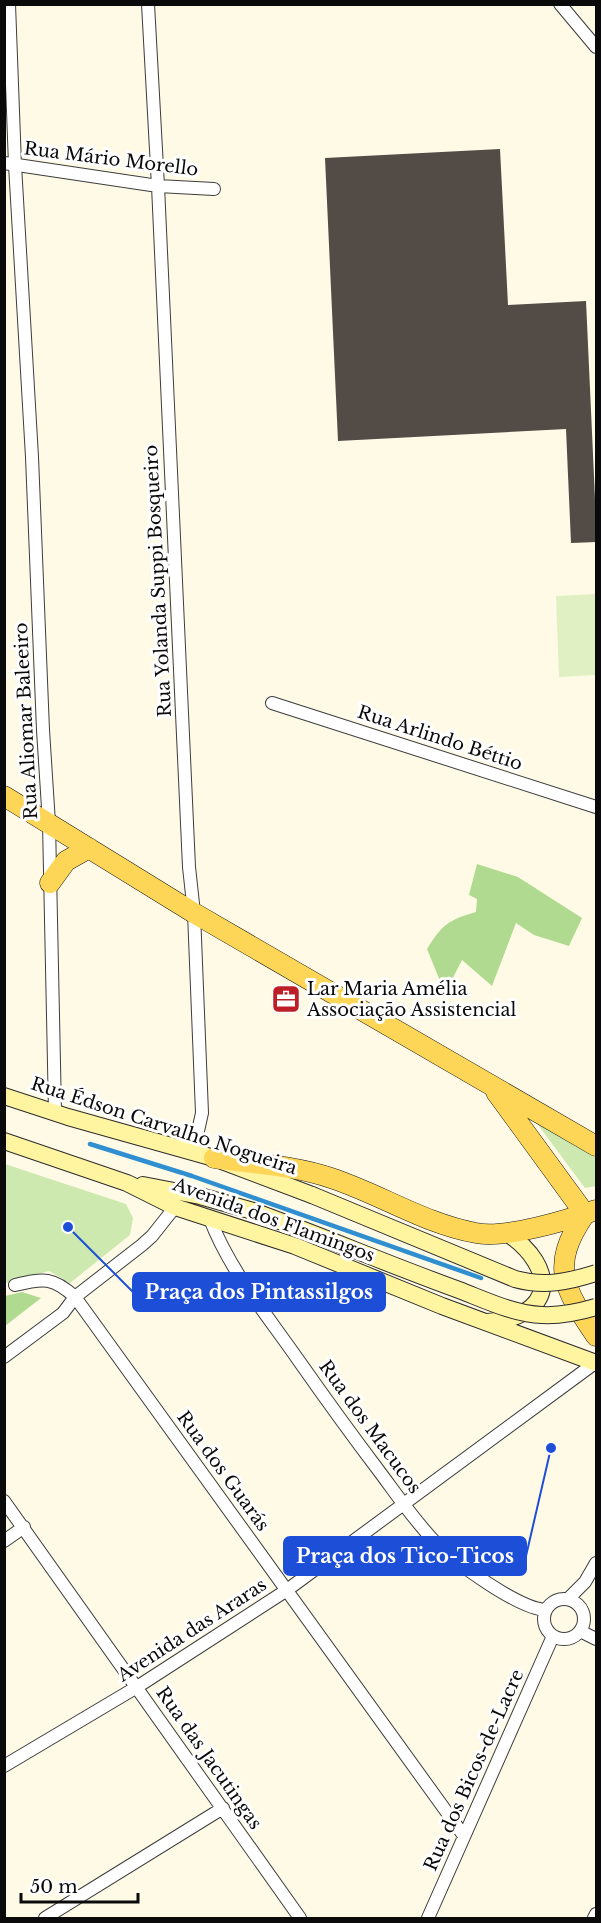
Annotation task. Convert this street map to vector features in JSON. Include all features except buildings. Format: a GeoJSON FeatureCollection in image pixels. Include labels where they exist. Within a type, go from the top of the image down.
{"type":"FeatureCollection","features":[{"type":"Feature","properties":{"kind":"main road"},"geometry":{"type":"LineString","coordinates":[[4,796],[194,913],[597,1146]]}},
{"type":"Feature","properties":{"kind":"main road"},"geometry":{"type":"LineString","coordinates":[[50,883],[66,861],[89,848]]}},
{"type":"Feature","properties":{"kind":"main road"},"geometry":{"type":"LineString","coordinates":[[487,1081],[591,1212]]}},
{"type":"Feature","properties":{"kind":"main road","name":"Rua Édson Carvalho Nogueira"},"geometry":{"type":"LineString","coordinates":[[4,1096],[214,1158],[312,1195],[515,1279],[530,1283],[553,1284],[597,1273]]}},
{"type":"Feature","properties":{"kind":"main road","name":"Avenida dos Flamingos"},"geometry":{"type":"LineString","coordinates":[[4,1141],[127,1183],[175,1207],[295,1246],[485,1322],[596,1363]]}},
{"type":"Feature","properties":{"kind":"main road"},"geometry":{"type":"LineString","coordinates":[[214,1158],[306,1171],[329,1177],[477,1234],[507,1233],[591,1212]]}},
{"type":"Feature","properties":{"kind":"main road"},"geometry":{"type":"LineString","coordinates":[[127,1183],[200,1196],[253,1211],[517,1311],[540,1316],[558,1315],[597,1307]]}},
{"type":"Feature","properties":{"kind":"main road"},"geometry":{"type":"LineString","coordinates":[[591,1212],[565,1249],[564,1270],[571,1295],[597,1336]]}},
{"type":"Feature","properties":{"kind":"main road"},"geometry":{"type":"LineString","coordinates":[[485,1322],[512,1319],[529,1310],[538,1300],[542,1290],[543,1280],[536,1261],[522,1243],[507,1233]]}},
{"type":"Feature","properties":{"kind":"street","name":"Rua Aliomar Baleeiro"},"geometry":{"type":"LineString","coordinates":[[9,4],[10,164],[32,457],[42,730],[49,823],[55,1112]]}},
{"type":"Feature","properties":{"kind":"street","name":"Rua Yolanda Suppi Bosqueiro"},"geometry":{"type":"LineString","coordinates":[[148,4],[202,1113],[194,1138],[181,1148]]}},
{"type":"Feature","properties":{"kind":"street"},"geometry":{"type":"LineString","coordinates":[[560,4],[597,47]]}},
{"type":"Feature","properties":{"kind":"street","name":"Rua Mário Morello"},"geometry":{"type":"LineString","coordinates":[[10,164],[158,186],[214,189]]}},
{"type":"Feature","properties":{"kind":"street","name":"Rua Arlindo Béttio"},"geometry":{"type":"LineString","coordinates":[[272,703],[597,807]]}},
{"type":"Feature","properties":{"kind":"street"},"geometry":{"type":"LineString","coordinates":[[4,1357],[63,1313],[75,1298],[142,1245],[175,1207]]}},
{"type":"Feature","properties":{"kind":"street","name":"Rua dos Macucos"},"geometry":{"type":"LineString","coordinates":[[210,1219],[219,1242],[244,1283],[333,1410],[436,1543],[455,1560],[487,1582],[531,1608],[546,1610]]}},
{"type":"Feature","properties":{"kind":"street","name":"Rua dos Guarás"},"geometry":{"type":"LineString","coordinates":[[15,1285],[43,1280],[52,1281],[62,1286],[75,1298],[464,1836]]}},
{"type":"Feature","properties":{"kind":"street","name":"Avenida das Araras"},"geometry":{"type":"LineString","coordinates":[[4,1766],[137,1687],[287,1590],[596,1363]]}},
{"type":"Feature","properties":{"kind":"street","name":"Rua das Jacutingas"},"geometry":{"type":"LineString","coordinates":[[4,1501],[300,1918]]}},
{"type":"Feature","properties":{"kind":"street"},"geometry":{"type":"LineString","coordinates":[[4,1541],[24,1527]]}},
{"type":"Feature","properties":{"kind":"street"},"geometry":{"type":"LineString","coordinates":[[567,1599],[579,1606],[584,1619],[579,1631],[570,1638],[559,1638],[549,1632],[544,1622],[546,1610],[555,1601],[567,1599],[585,1582],[597,1563]]}},
{"type":"Feature","properties":{"kind":"street"},"geometry":{"type":"LineString","coordinates":[[579,1631],[597,1639]]}},
{"type":"Feature","properties":{"kind":"street","name":"Rua dos Bicos-de-Lacre"},"geometry":{"type":"LineString","coordinates":[[428,1918],[553,1636]]}},
{"type":"Feature","properties":{"kind":"street"},"geometry":{"type":"LineString","coordinates":[[45,1918],[223,1808]]}},
{"type":"Feature","properties":{"kind":"street"},"geometry":{"type":"LineString","coordinates":[[594,1918],[597,1914]]}},
{"type":"Feature","properties":{"kind":"green space"},"geometry":{"type":"Polygon","coordinates":[[[596,594],[596,675],[559,677],[556,596],[596,594]]]}},
{"type":"Feature","properties":{"kind":"green space"},"geometry":{"type":"Polygon","coordinates":[[[477,864],[518,877],[582,918],[569,946],[534,935],[516,923],[492,986],[462,960],[445,993],[427,949],[447,924],[476,912],[477,899],[469,895],[477,864]]]}},
{"type":"Feature","properties":{"kind":"green space"},"geometry":{"type":"Polygon","coordinates":[[[527,1110],[596,1154],[596,1186],[585,1188],[527,1110]]]}},
{"type":"Feature","properties":{"kind":"green space"},"geometry":{"type":"Polygon","coordinates":[[[5,1164],[126,1204],[133,1218],[130,1235],[70,1283],[49,1271],[5,1283],[5,1164]]]}},
{"type":"Feature","properties":{"kind":"green space"},"geometry":{"type":"Polygon","coordinates":[[[22,1292],[41,1298],[5,1326],[5,1296],[22,1292]]]}},
{"type":"Feature","properties":{"kind":"waterway"},"geometry":{"type":"LineString","coordinates":[[90,1144],[192,1176],[481,1278]]}},
{"type":"Feature","properties":{"kind":"place","name":"Lar Maria Amélia Associação Assistencial"},"geometry":{"type":"Point","coordinates":[286,999]}},
{"type":"Feature","properties":{"kind":"place","name":"Praça dos Pintassilgos"},"geometry":{"type":"Point","coordinates":[68,1227]}},
{"type":"Feature","properties":{"kind":"place","name":"Praça dos Tico-Ticos"},"geometry":{"type":"Point","coordinates":[551,1448]}}]}
